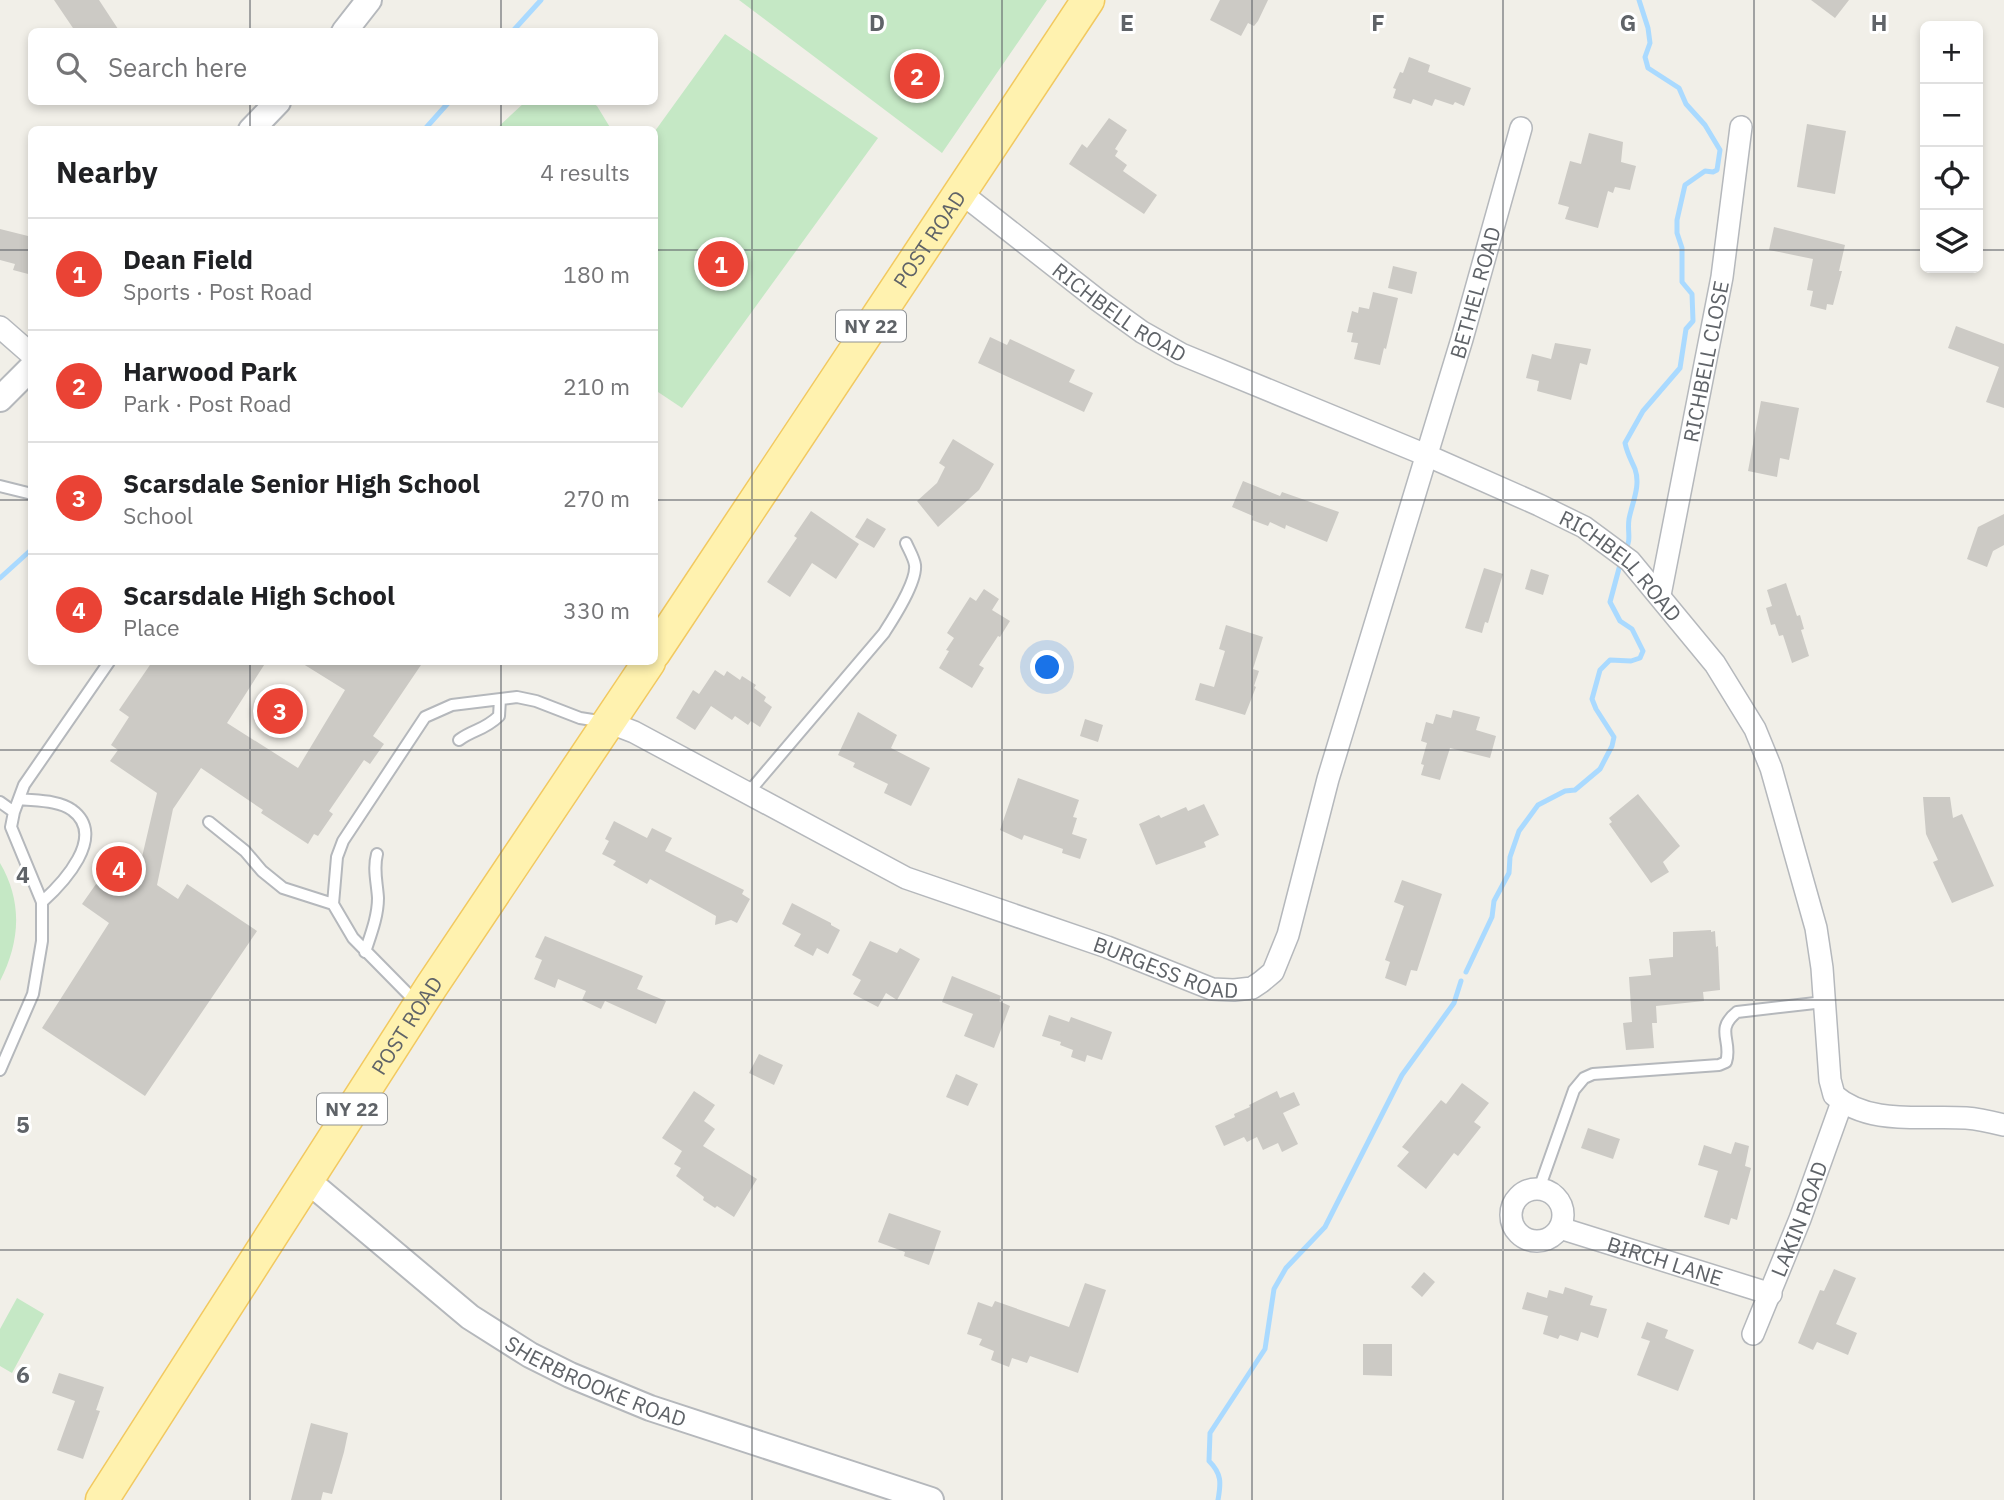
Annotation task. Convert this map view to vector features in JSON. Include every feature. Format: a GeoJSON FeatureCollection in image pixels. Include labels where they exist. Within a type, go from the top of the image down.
{"type":"FeatureCollection","features":[{"type":"Feature","properties":{"kind":"main road","name":"POST ROAD"},"geometry":{"type":"LineString","coordinates":[[658,647],[1088,0]]}},
{"type":"Feature","properties":{"kind":"main road","name":"POST ROAD"},"geometry":{"type":"LineString","coordinates":[[102,1500],[420,1005],[647,665]]}},
{"type":"Feature","properties":{"kind":"street"},"geometry":{"type":"LineString","coordinates":[[347,28],[369,0]]}},
{"type":"Feature","properties":{"kind":"street"},"geometry":{"type":"LineString","coordinates":[[255,126],[275,105]]}},
{"type":"Feature","properties":{"kind":"street","name":"RICHBELL CLOSE"},"geometry":{"type":"LineString","coordinates":[[1660,595],[1722,277],[1741,127]]}},
{"type":"Feature","properties":{"kind":"street","name":"BETHEL ROAD"},"geometry":{"type":"LineString","coordinates":[[1426,455],[1521,128]]}},
{"type":"Feature","properties":{"kind":"street","name":"RICHBELL ROAD"},"geometry":{"type":"LineString","coordinates":[[960,192],[1142,332],[1181,354],[1426,455],[1584,527],[1630,561],[1715,664],[1755,729],[1771,768],[1816,928],[1830,1080],[1834,1096],[1842,1102]]}},
{"type":"Feature","properties":{"kind":"street"},"geometry":{"type":"LineString","coordinates":[[0,327],[28,352]]}},
{"type":"Feature","properties":{"kind":"street"},"geometry":{"type":"LineString","coordinates":[[0,399],[28,371]]}},
{"type":"Feature","properties":{"kind":"street","name":"BURGESS ROAD"},"geometry":{"type":"LineString","coordinates":[[608,722],[634,732],[906,878],[1107,947],[1212,989],[1252,988],[1273,972],[1288,936],[1328,779],[1426,455]]}},
{"type":"Feature","properties":{"kind":"street"},"geometry":{"type":"LineString","coordinates":[[1842,1102],[1867,1112],[1905,1117],[1967,1118],[2004,1125]]}},
{"type":"Feature","properties":{"kind":"street","name":"LAKIN ROAD"},"geometry":{"type":"LineString","coordinates":[[1753,1334],[1771,1294],[1842,1102]]}},
{"type":"Feature","properties":{"kind":"street","name":"SHERBROOKE ROAD"},"geometry":{"type":"LineString","coordinates":[[307,1180],[470,1317],[538,1359],[650,1408],[931,1500]]}},
{"type":"Feature","properties":{"kind":"street"},"geometry":{"type":"LineString","coordinates":[[1532,1189],[1555,1195],[1563,1215],[1560,1228],[1544,1240],[1526,1238],[1515,1228],[1512,1220],[1515,1202],[1520,1195],[1532,1189]]}},
{"type":"Feature","properties":{"kind":"street","name":"BIRCH LANE"},"geometry":{"type":"LineString","coordinates":[[1560,1228],[1771,1294]]}},
{"type":"Feature","properties":{"kind":"lane"},"geometry":{"type":"LineString","coordinates":[[0,486],[28,493]]}},
{"type":"Feature","properties":{"kind":"lane"},"geometry":{"type":"LineString","coordinates":[[748,793],[839,688],[890,624],[915,571],[915,563],[906,543]]}},
{"type":"Feature","properties":{"kind":"lane"},"geometry":{"type":"LineString","coordinates":[[0,1070],[33,995],[42,942],[42,902],[11,827],[13,812],[24,785],[104,665]]}},
{"type":"Feature","properties":{"kind":"lane"},"geometry":{"type":"LineString","coordinates":[[420,1005],[365,952],[353,938],[333,904],[337,857],[343,841],[425,717],[453,705],[517,697],[536,701],[580,718],[608,722]]}},
{"type":"Feature","properties":{"kind":"lane"},"geometry":{"type":"LineString","coordinates":[[459,740],[467,734],[480,731],[499,716],[500,699]]}},
{"type":"Feature","properties":{"kind":"lane"},"geometry":{"type":"LineString","coordinates":[[19,799],[53,803],[72,810],[81,821],[85,832],[83,848],[74,868],[62,884],[42,902]]}},
{"type":"Feature","properties":{"kind":"lane"},"geometry":{"type":"LineString","coordinates":[[0,802],[13,812]]}},
{"type":"Feature","properties":{"kind":"lane"},"geometry":{"type":"LineString","coordinates":[[209,822],[245,851],[262,871],[283,888],[333,904]]}},
{"type":"Feature","properties":{"kind":"lane"},"geometry":{"type":"LineString","coordinates":[[365,952],[376,918],[378,900],[374,872],[377,854]]}},
{"type":"Feature","properties":{"kind":"lane"},"geometry":{"type":"LineString","coordinates":[[1539,1189],[1574,1090],[1584,1078],[1593,1074],[1719,1065],[1726,1062],[1728,1056],[1724,1032],[1726,1024],[1737,1012],[1824,1002]]}},
{"type":"Feature","properties":{"kind":"green space"},"geometry":{"type":"Polygon","coordinates":[[[739,0],[1047,0],[942,153],[739,0]]]}},
{"type":"Feature","properties":{"kind":"green space"},"geometry":{"type":"Polygon","coordinates":[[[725,34],[878,138],[682,408],[658,392],[658,127],[725,34]]]}},
{"type":"Feature","properties":{"kind":"green space"},"geometry":{"type":"Polygon","coordinates":[[[522,105],[596,105],[609,126],[499,126],[522,105]]]}},
{"type":"Feature","properties":{"kind":"green space"},"geometry":{"type":"Polygon","coordinates":[[[0,863],[13,892],[16,922],[12,952],[0,981],[0,863]]]}},
{"type":"Feature","properties":{"kind":"green space"},"geometry":{"type":"Polygon","coordinates":[[[17,1298],[44,1314],[12,1373],[0,1366],[0,1329],[17,1298]]]}},
{"type":"Feature","properties":{"kind":"building"},"geometry":{"type":"Polygon","coordinates":[[[54,0],[99,0],[117,28],[73,28],[54,0]]]}},
{"type":"Feature","properties":{"kind":"building"},"geometry":{"type":"Polygon","coordinates":[[[1220,0],[1268,0],[1258,21],[1254,26],[1248,23],[1241,36],[1210,20],[1220,0]]]}},
{"type":"Feature","properties":{"kind":"building"},"geometry":{"type":"Polygon","coordinates":[[[1811,0],[1849,0],[1835,18],[1811,0]]]}},
{"type":"Feature","properties":{"kind":"building"},"geometry":{"type":"Polygon","coordinates":[[[1409,57],[1430,65],[1428,72],[1471,88],[1464,106],[1435,99],[1432,106],[1413,99],[1411,104],[1393,98],[1396,89],[1393,88],[1409,57]]]}},
{"type":"Feature","properties":{"kind":"building"},"geometry":{"type":"Polygon","coordinates":[[[1109,118],[1127,130],[1115,149],[1118,151],[1115,156],[1127,165],[1123,171],[1157,195],[1144,214],[1069,164],[1082,144],[1087,148],[1109,118]]]}},
{"type":"Feature","properties":{"kind":"building"},"geometry":{"type":"Polygon","coordinates":[[[1807,124],[1846,131],[1835,194],[1797,187],[1807,124]]]}},
{"type":"Feature","properties":{"kind":"building"},"geometry":{"type":"Polygon","coordinates":[[[1589,133],[1623,142],[1621,162],[1636,166],[1630,190],[1615,187],[1613,193],[1608,191],[1598,228],[1565,219],[1569,207],[1558,204],[1570,161],[1581,164],[1589,133]]]}},
{"type":"Feature","properties":{"kind":"building"},"geometry":{"type":"Polygon","coordinates":[[[1774,227],[1845,245],[1839,271],[1842,271],[1833,305],[1827,304],[1826,310],[1810,306],[1813,291],[1807,290],[1813,259],[1769,250],[1774,227]]]}},
{"type":"Feature","properties":{"kind":"building"},"geometry":{"type":"Polygon","coordinates":[[[0,229],[28,236],[28,274],[13,270],[15,264],[0,260],[0,229]]]}},
{"type":"Feature","properties":{"kind":"building"},"geometry":{"type":"Polygon","coordinates":[[[1393,266],[1417,272],[1412,294],[1388,288],[1393,266]]]}},
{"type":"Feature","properties":{"kind":"building"},"geometry":{"type":"Polygon","coordinates":[[[1373,292],[1398,298],[1380,365],[1354,359],[1358,343],[1351,342],[1353,333],[1347,332],[1352,311],[1358,313],[1359,307],[1369,309],[1373,292]]]}},
{"type":"Feature","properties":{"kind":"building"},"geometry":{"type":"Polygon","coordinates":[[[1956,326],[2004,344],[2004,408],[1986,402],[1999,367],[1948,348],[1956,326]]]}},
{"type":"Feature","properties":{"kind":"building"},"geometry":{"type":"Polygon","coordinates":[[[990,337],[1007,345],[1010,339],[1075,370],[1069,382],[1093,393],[1084,412],[978,363],[990,337]]]}},
{"type":"Feature","properties":{"kind":"building"},"geometry":{"type":"Polygon","coordinates":[[[1555,343],[1591,349],[1587,365],[1580,363],[1571,400],[1537,391],[1539,381],[1526,378],[1532,354],[1551,359],[1555,343]]]}},
{"type":"Feature","properties":{"kind":"building"},"geometry":{"type":"Polygon","coordinates":[[[1761,401],[1799,408],[1789,460],[1780,458],[1777,477],[1748,471],[1761,401]]]}},
{"type":"Feature","properties":{"kind":"building"},"geometry":{"type":"Polygon","coordinates":[[[953,439],[994,464],[979,490],[938,527],[917,501],[937,483],[945,467],[939,463],[953,439]]]}},
{"type":"Feature","properties":{"kind":"building"},"geometry":{"type":"Polygon","coordinates":[[[1243,481],[1280,496],[1282,492],[1339,512],[1327,542],[1286,525],[1285,529],[1270,522],[1268,526],[1252,520],[1253,516],[1232,507],[1243,481]]]}},
{"type":"Feature","properties":{"kind":"building"},"geometry":{"type":"Polygon","coordinates":[[[811,511],[859,544],[836,579],[812,563],[790,597],[767,582],[797,538],[794,536],[811,511]]]}},
{"type":"Feature","properties":{"kind":"building"},"geometry":{"type":"Polygon","coordinates":[[[2004,514],[2004,545],[1993,551],[1987,567],[1967,559],[1978,527],[2004,514]]]}},
{"type":"Feature","properties":{"kind":"building"},"geometry":{"type":"Polygon","coordinates":[[[867,518],[886,529],[874,548],[855,537],[867,518]]]}},
{"type":"Feature","properties":{"kind":"building"},"geometry":{"type":"Polygon","coordinates":[[[1484,568],[1503,574],[1488,623],[1485,622],[1482,633],[1465,628],[1484,568]]]}},
{"type":"Feature","properties":{"kind":"building"},"geometry":{"type":"Polygon","coordinates":[[[1531,569],[1549,575],[1543,595],[1525,589],[1531,569]]]}},
{"type":"Feature","properties":{"kind":"building"},"geometry":{"type":"Polygon","coordinates":[[[1786,583],[1797,616],[1800,615],[1804,629],[1801,630],[1809,656],[1792,663],[1783,635],[1779,636],[1775,624],[1771,625],[1766,608],[1772,606],[1767,590],[1786,583]]]}},
{"type":"Feature","properties":{"kind":"building"},"geometry":{"type":"Polygon","coordinates":[[[984,589],[999,599],[992,610],[1010,621],[979,665],[984,668],[972,688],[939,668],[954,638],[947,633],[970,597],[976,601],[984,589]]]}},
{"type":"Feature","properties":{"kind":"building"},"geometry":{"type":"Polygon","coordinates":[[[1226,625],[1263,637],[1253,669],[1259,671],[1254,686],[1256,687],[1245,715],[1195,700],[1200,683],[1214,687],[1225,651],[1219,649],[1226,625]]]}},
{"type":"Feature","properties":{"kind":"building"},"geometry":{"type":"Polygon","coordinates":[[[150,665],[264,665],[227,723],[298,768],[345,690],[305,665],[421,665],[373,736],[384,744],[370,764],[364,760],[329,811],[333,814],[318,836],[314,834],[308,844],[201,768],[173,809],[157,885],[178,899],[187,884],[257,931],[145,1096],[42,1028],[109,923],[82,904],[115,857],[138,874],[157,793],[110,761],[118,750],[111,745],[129,717],[119,710],[150,665]]]}},
{"type":"Feature","properties":{"kind":"building"},"geometry":{"type":"Polygon","coordinates":[[[715,670],[724,676],[727,671],[740,680],[742,676],[756,685],[754,688],[766,697],[764,701],[772,707],[760,727],[751,721],[748,725],[735,716],[732,720],[711,706],[695,730],[676,718],[693,690],[699,694],[715,670]]]}},
{"type":"Feature","properties":{"kind":"building"},"geometry":{"type":"Polygon","coordinates":[[[1453,710],[1480,717],[1476,730],[1496,736],[1490,758],[1450,748],[1440,780],[1421,775],[1427,743],[1421,741],[1426,722],[1433,724],[1436,714],[1451,718],[1453,710]]]}},
{"type":"Feature","properties":{"kind":"building"},"geometry":{"type":"Polygon","coordinates":[[[858,712],[897,735],[891,748],[930,768],[911,806],[884,793],[888,784],[853,767],[855,763],[838,755],[858,712]]]}},
{"type":"Feature","properties":{"kind":"building"},"geometry":{"type":"Polygon","coordinates":[[[1085,719],[1103,725],[1098,742],[1080,736],[1085,719]]]}},
{"type":"Feature","properties":{"kind":"building"},"geometry":{"type":"Polygon","coordinates":[[[1018,778],[1079,800],[1073,817],[1077,818],[1072,834],[1087,839],[1080,859],[1062,853],[1063,849],[1024,835],[1022,840],[1000,830],[1018,778]]]}},
{"type":"Feature","properties":{"kind":"building"},"geometry":{"type":"Polygon","coordinates":[[[1638,794],[1680,846],[1663,862],[1669,872],[1651,883],[1609,824],[1612,822],[1609,818],[1638,794]]]}},
{"type":"Feature","properties":{"kind":"building"},"geometry":{"type":"Polygon","coordinates":[[[1923,797],[1950,797],[1953,818],[1962,814],[1994,886],[1952,903],[1933,862],[1938,860],[1926,834],[1923,797]]]}},
{"type":"Feature","properties":{"kind":"building"},"geometry":{"type":"Polygon","coordinates":[[[1204,804],[1219,835],[1204,842],[1206,847],[1156,865],[1139,824],[1159,815],[1161,818],[1186,807],[1188,811],[1204,804]]]}},
{"type":"Feature","properties":{"kind":"building"},"geometry":{"type":"Polygon","coordinates":[[[614,821],[647,838],[652,828],[672,838],[665,851],[744,890],[742,894],[750,899],[737,923],[731,920],[715,925],[716,916],[650,879],[647,884],[613,865],[616,861],[602,854],[609,841],[605,839],[614,821]]]}},
{"type":"Feature","properties":{"kind":"building"},"geometry":{"type":"Polygon","coordinates":[[[1402,880],[1442,894],[1417,971],[1411,970],[1406,986],[1385,978],[1390,962],[1385,960],[1404,906],[1394,902],[1402,880]]]}},
{"type":"Feature","properties":{"kind":"building"},"geometry":{"type":"Polygon","coordinates":[[[792,903],[840,930],[828,954],[817,948],[813,956],[794,946],[801,934],[782,924],[792,903]]]}},
{"type":"Feature","properties":{"kind":"building"},"geometry":{"type":"Polygon","coordinates":[[[1715,931],[1716,947],[1718,946],[1720,990],[1703,992],[1704,1001],[1656,1006],[1657,1023],[1652,1023],[1654,1048],[1626,1050],[1623,1023],[1632,1022],[1629,977],[1651,975],[1649,959],[1673,957],[1673,932],[1715,931]]]}},
{"type":"Feature","properties":{"kind":"building"},"geometry":{"type":"Polygon","coordinates":[[[545,936],[643,976],[637,989],[666,1001],[656,1024],[605,1001],[601,1009],[582,1000],[586,991],[558,979],[555,988],[534,979],[542,960],[535,957],[545,936]]]}},
{"type":"Feature","properties":{"kind":"building"},"geometry":{"type":"Polygon","coordinates":[[[870,941],[897,953],[900,948],[920,959],[897,1000],[886,993],[878,1007],[853,994],[861,980],[852,975],[870,941]]]}},
{"type":"Feature","properties":{"kind":"building"},"geometry":{"type":"Polygon","coordinates":[[[952,976],[1001,996],[999,1001],[1010,1006],[994,1048],[964,1036],[973,1014],[942,1002],[952,976]]]}},
{"type":"Feature","properties":{"kind":"building"},"geometry":{"type":"Polygon","coordinates":[[[1049,1015],[1069,1022],[1071,1017],[1112,1032],[1102,1060],[1087,1055],[1085,1062],[1071,1057],[1073,1050],[1060,1045],[1061,1042],[1042,1036],[1049,1015]]]}},
{"type":"Feature","properties":{"kind":"building"},"geometry":{"type":"Polygon","coordinates":[[[759,1054],[783,1065],[774,1085],[749,1073],[759,1054]]]}},
{"type":"Feature","properties":{"kind":"building"},"geometry":{"type":"Polygon","coordinates":[[[956,1074],[978,1084],[968,1106],[946,1097],[956,1074]]]}},
{"type":"Feature","properties":{"kind":"building"},"geometry":{"type":"Polygon","coordinates":[[[1462,1083],[1489,1103],[1474,1122],[1481,1127],[1458,1156],[1454,1153],[1426,1189],[1397,1166],[1409,1152],[1402,1147],[1441,1100],[1446,1104],[1462,1083]]]}},
{"type":"Feature","properties":{"kind":"building"},"geometry":{"type":"Polygon","coordinates":[[[694,1091],[715,1105],[704,1121],[715,1129],[703,1146],[757,1179],[734,1217],[703,1200],[704,1197],[676,1176],[681,1168],[674,1164],[682,1151],[662,1138],[694,1091]]]}},
{"type":"Feature","properties":{"kind":"building"},"geometry":{"type":"Polygon","coordinates":[[[1277,1091],[1280,1098],[1294,1092],[1300,1105],[1283,1113],[1298,1144],[1282,1152],[1278,1143],[1263,1150],[1257,1137],[1247,1142],[1244,1137],[1224,1146],[1215,1126],[1277,1091]]]}},
{"type":"Feature","properties":{"kind":"building"},"geometry":{"type":"Polygon","coordinates":[[[1588,1128],[1620,1139],[1613,1159],[1581,1148],[1588,1128]]]}},
{"type":"Feature","properties":{"kind":"building"},"geometry":{"type":"Polygon","coordinates":[[[1735,1142],[1749,1146],[1745,1166],[1751,1168],[1737,1220],[1731,1218],[1729,1225],[1704,1217],[1718,1171],[1698,1165],[1704,1145],[1731,1154],[1735,1142]]]}},
{"type":"Feature","properties":{"kind":"building"},"geometry":{"type":"Polygon","coordinates":[[[889,1213],[941,1231],[929,1265],[878,1242],[889,1213]]]}},
{"type":"Feature","properties":{"kind":"building"},"geometry":{"type":"Polygon","coordinates":[[[1834,1269],[1856,1278],[1836,1324],[1857,1333],[1848,1355],[1817,1342],[1813,1350],[1798,1343],[1820,1290],[1824,1291],[1834,1269]]]}},
{"type":"Feature","properties":{"kind":"building"},"geometry":{"type":"Polygon","coordinates":[[[1424,1272],[1435,1282],[1422,1297],[1411,1287],[1424,1272]]]}},
{"type":"Feature","properties":{"kind":"building"},"geometry":{"type":"Polygon","coordinates":[[[1085,1283],[1106,1290],[1078,1373],[1030,1356],[1027,1363],[1012,1358],[1009,1367],[991,1360],[994,1351],[979,1345],[982,1339],[967,1334],[978,1302],[992,1307],[995,1301],[1069,1327],[1085,1283]]]}},
{"type":"Feature","properties":{"kind":"building"},"geometry":{"type":"Polygon","coordinates":[[[1565,1287],[1593,1296],[1590,1305],[1607,1309],[1598,1338],[1581,1332],[1578,1341],[1560,1335],[1558,1339],[1543,1334],[1548,1316],[1522,1309],[1527,1292],[1547,1298],[1549,1290],[1563,1294],[1565,1287]]]}},
{"type":"Feature","properties":{"kind":"building"},"geometry":{"type":"Polygon","coordinates":[[[1647,1322],[1668,1330],[1665,1338],[1694,1350],[1678,1391],[1637,1375],[1650,1341],[1641,1338],[1647,1322]]]}},
{"type":"Feature","properties":{"kind":"building"},"geometry":{"type":"Polygon","coordinates":[[[1363,1344],[1392,1344],[1392,1376],[1363,1375],[1363,1344]]]}},
{"type":"Feature","properties":{"kind":"building"},"geometry":{"type":"Polygon","coordinates":[[[59,1373],[104,1387],[96,1410],[100,1411],[83,1459],[57,1450],[75,1401],[52,1393],[59,1373]]]}},
{"type":"Feature","properties":{"kind":"building"},"geometry":{"type":"Polygon","coordinates":[[[311,1423],[348,1433],[344,1452],[332,1494],[323,1492],[321,1500],[291,1500],[311,1423]]]}},
{"type":"Feature","properties":{"kind":"waterway"},"geometry":{"type":"LineString","coordinates":[[516,28],[541,0]]}},
{"type":"Feature","properties":{"kind":"waterway"},"geometry":{"type":"LineString","coordinates":[[1625,552],[1637,482],[1625,443],[1643,411],[1680,368],[1686,329],[1693,321],[1692,294],[1682,282],[1682,248],[1677,233],[1677,220],[1685,185],[1705,171],[1717,170],[1720,150],[1705,125],[1686,104],[1679,88],[1648,68],[1645,57],[1650,43],[1639,0]]}},
{"type":"Feature","properties":{"kind":"waterway"},"geometry":{"type":"LineString","coordinates":[[428,126],[446,105]]}},
{"type":"Feature","properties":{"kind":"waterway"},"geometry":{"type":"LineString","coordinates":[[0,578],[28,553]]}},
{"type":"Feature","properties":{"kind":"waterway"},"geometry":{"type":"LineString","coordinates":[[1466,972],[1492,917],[1494,901],[1509,873],[1510,857],[1519,831],[1538,805],[1565,791],[1575,790],[1600,769],[1612,746],[1614,737],[1592,699],[1600,670],[1610,660],[1631,661],[1640,658],[1643,651],[1632,629],[1620,621],[1610,602],[1621,561]]}},
{"type":"Feature","properties":{"kind":"waterway"},"geometry":{"type":"LineString","coordinates":[[1218,1500],[1220,1479],[1209,1461],[1210,1433],[1265,1349],[1274,1289],[1286,1268],[1325,1227],[1402,1075],[1454,1003],[1461,981]]}},
{"type":"Feature","properties":{"kind":"place","name":"Harwood Park"},"geometry":{"type":"Point","coordinates":[917,76]}},
{"type":"Feature","properties":{"kind":"place","name":"Dean Field"},"geometry":{"type":"Point","coordinates":[721,264]}},
{"type":"Feature","properties":{"kind":"place","name":"Scarsdale Senior High School"},"geometry":{"type":"Point","coordinates":[280,711]}},
{"type":"Feature","properties":{"kind":"place","name":"Scarsdale High School"},"geometry":{"type":"Point","coordinates":[119,869]}}]}
